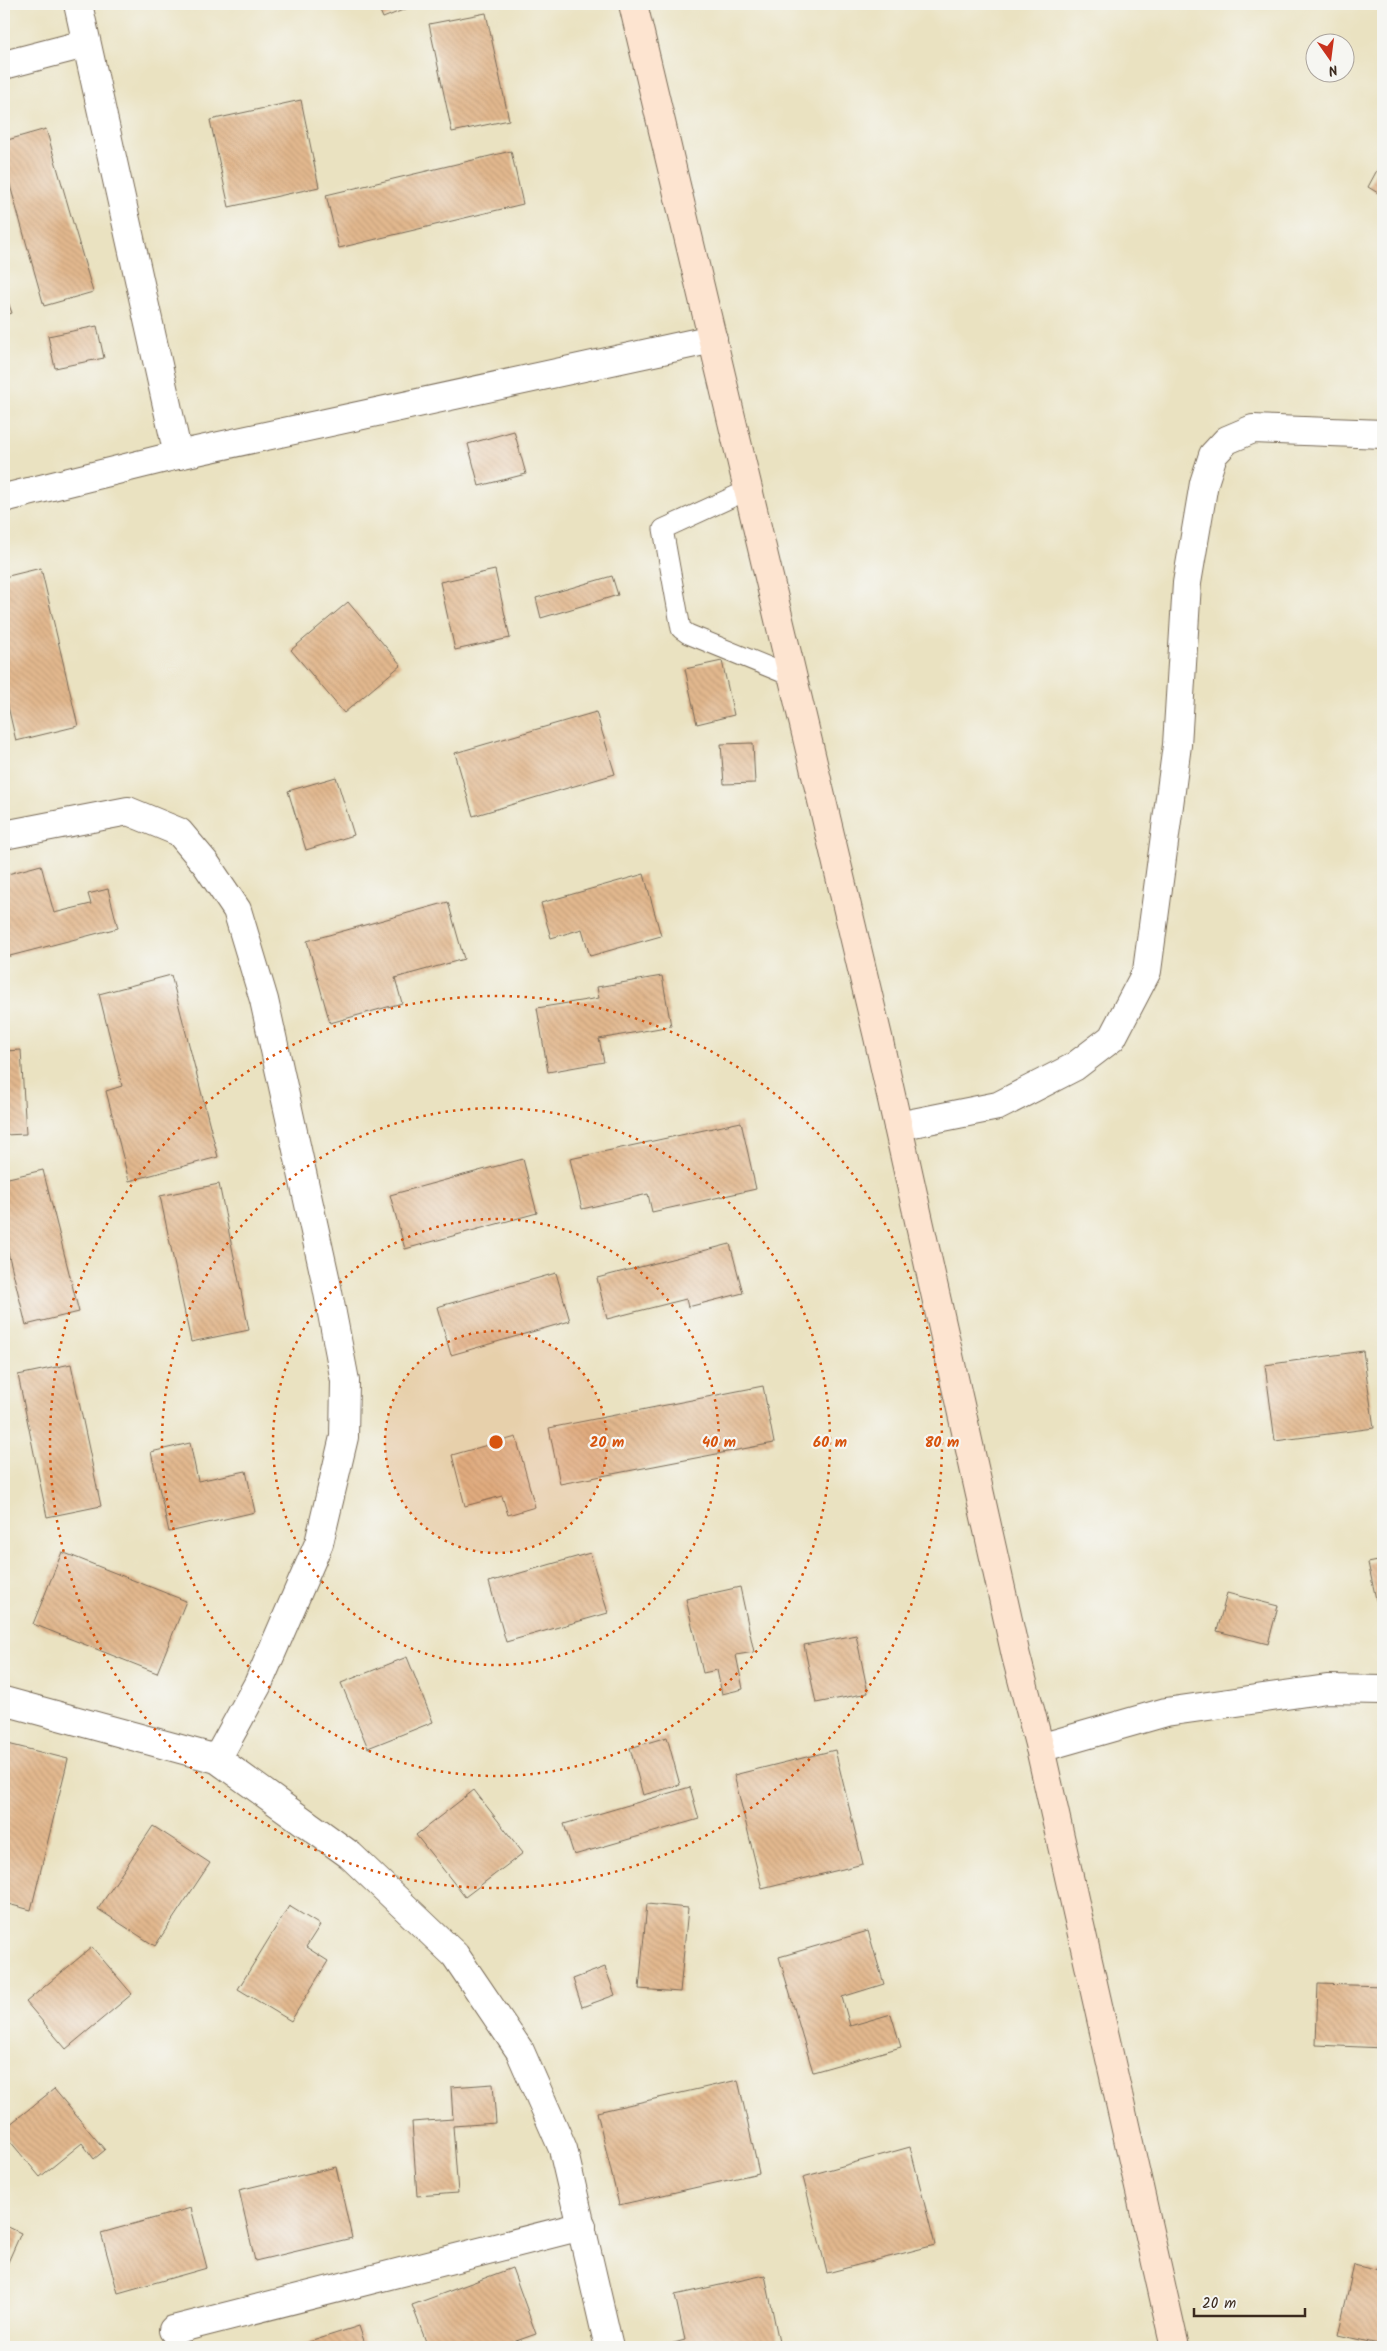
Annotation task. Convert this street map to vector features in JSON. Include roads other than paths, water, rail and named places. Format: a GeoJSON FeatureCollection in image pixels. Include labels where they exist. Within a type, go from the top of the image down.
{"type":"FeatureCollection","features":[{"type":"Feature","properties":{"kind":"street"},"geometry":{"type":"LineString","coordinates":[[78,4],[85,44],[178,455]]}},
{"type":"Feature","properties":{"kind":"street"},"geometry":{"type":"LineString","coordinates":[[633,4],[898,1126],[1016,1656],[1040,1748],[1175,2347]]}},
{"type":"Feature","properties":{"kind":"street"},"geometry":{"type":"LineString","coordinates":[[4,65],[85,44]]}},
{"type":"Feature","properties":{"kind":"street"},"geometry":{"type":"LineString","coordinates":[[4,498],[178,455],[713,339]]}},
{"type":"Feature","properties":{"kind":"street"},"geometry":{"type":"LineString","coordinates":[[898,1126],[998,1106],[1074,1067],[1112,1038],[1147,971],[1177,745],[1187,583],[1204,483],[1213,455],[1227,440],[1253,429],[1383,434]]}},
{"type":"Feature","properties":{"kind":"street"},"geometry":{"type":"LineString","coordinates":[[4,835],[128,811],[179,832],[206,864],[238,910],[264,1000],[325,1277],[345,1381],[344,1437],[319,1543],[258,1684],[217,1759]]}},
{"type":"Feature","properties":{"kind":"street"},"geometry":{"type":"LineString","coordinates":[[1040,1748],[1166,1712],[1328,1689],[1383,1690]]}},
{"type":"Feature","properties":{"kind":"street"},"geometry":{"type":"LineString","coordinates":[[4,1701],[217,1759],[350,1855],[455,1955],[520,2051],[563,2149],[609,2347]]}},
{"type":"Feature","properties":{"kind":"street"},"geometry":{"type":"LineString","coordinates":[[174,2330],[582,2226]]}},
{"type":"Feature","properties":{"kind":"lane"},"geometry":{"type":"LineString","coordinates":[[748,490],[663,529],[681,629],[688,634],[793,677]]}}]}
